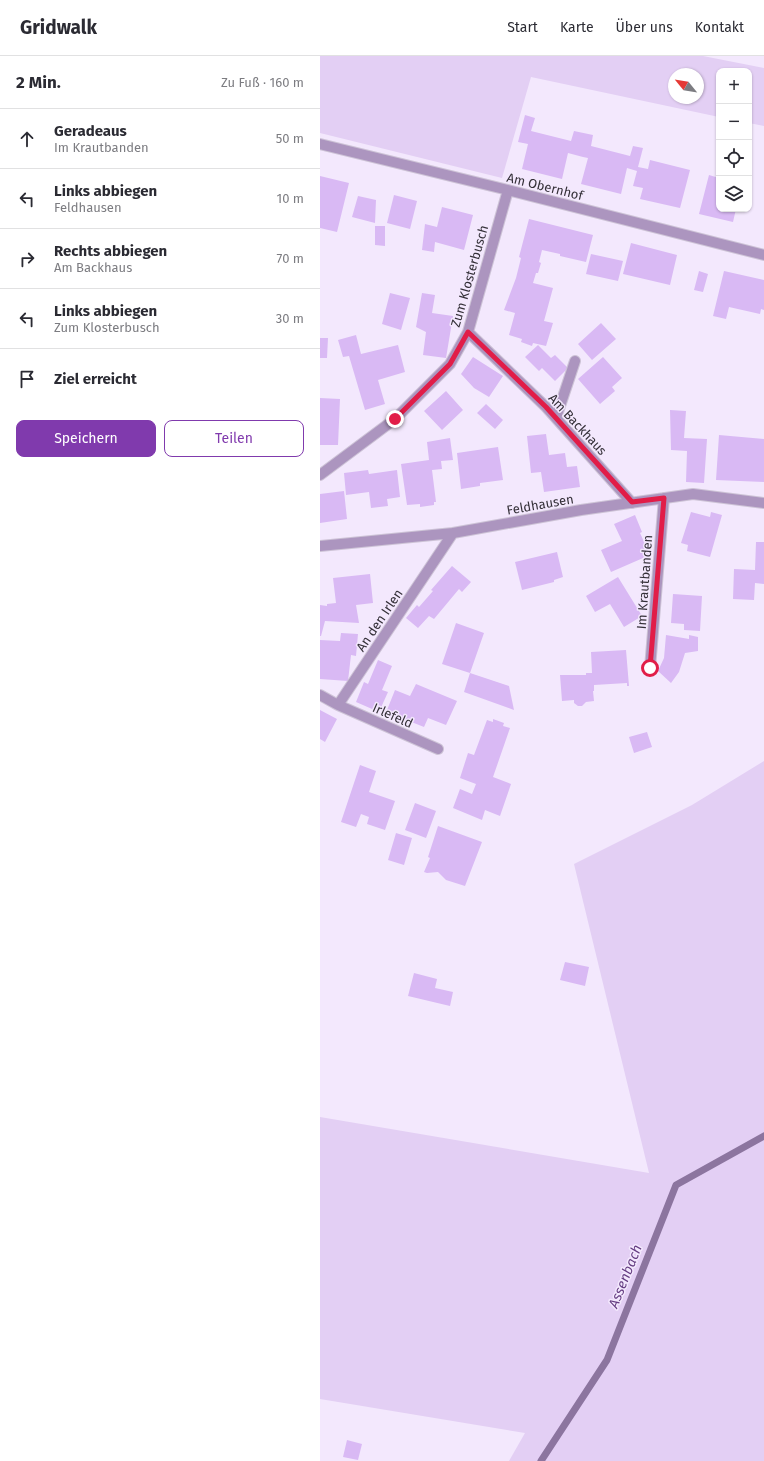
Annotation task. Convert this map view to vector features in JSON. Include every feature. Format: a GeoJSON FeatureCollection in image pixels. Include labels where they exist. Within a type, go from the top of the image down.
{"type":"FeatureCollection","features":[{"type":"Feature","properties":{"kind":"street","name":"Am Obernhof"},"geometry":{"type":"LineString","coordinates":[[320,144],[764,255]]}},
{"type":"Feature","properties":{"kind":"street","name":"Zum Klosterbusch"},"geometry":{"type":"LineString","coordinates":[[320,475],[395,419],[450,364],[468,332],[508,190]]}},
{"type":"Feature","properties":{"kind":"street","name":"Am Backhaus"},"geometry":{"type":"LineString","coordinates":[[468,332],[556,418],[632,502]]}},
{"type":"Feature","properties":{"kind":"street"},"geometry":{"type":"LineString","coordinates":[[556,418],[575,361]]}},
{"type":"Feature","properties":{"kind":"street","name":"Feldhausen"},"geometry":{"type":"LineString","coordinates":[[320,546],[453,533],[581,510],[693,494],[764,503]]}},
{"type":"Feature","properties":{"kind":"street","name":"Im Krautbanden"},"geometry":{"type":"LineString","coordinates":[[650,668],[664,498]]}},
{"type":"Feature","properties":{"kind":"street","name":"An den Irlen"},"geometry":{"type":"LineString","coordinates":[[338,705],[453,533]]}},
{"type":"Feature","properties":{"kind":"street"},"geometry":{"type":"LineString","coordinates":[[320,695],[338,705]]}},
{"type":"Feature","properties":{"kind":"street","name":"Irlefeld"},"geometry":{"type":"LineString","coordinates":[[338,705],[438,749]]}},
{"type":"Feature","properties":{"kind":"shaded area"},"geometry":{"type":"Polygon","coordinates":[[[320,56],[703,56],[764,68],[764,126],[752,124],[752,68],[716,68],[716,116],[531,77],[502,178],[320,133],[320,56]]]}},
{"type":"Feature","properties":{"kind":"shaded area"},"geometry":{"type":"Polygon","coordinates":[[[764,761],[764,1461],[509,1461],[525,1433],[320,1399],[320,1117],[649,1173],[574,864],[692,805],[764,761]]]}},
{"type":"Feature","properties":{"kind":"building"},"geometry":{"type":"Polygon","coordinates":[[[525,115],[535,118],[531,131],[571,141],[574,131],[593,135],[591,146],[630,156],[633,146],[643,148],[638,167],[648,169],[650,160],[690,170],[680,208],[640,199],[643,188],[633,186],[637,171],[627,168],[621,194],[581,184],[588,158],[568,153],[562,179],[522,169],[528,144],[518,142],[525,115]]]}},
{"type":"Feature","properties":{"kind":"building"},"geometry":{"type":"Polygon","coordinates":[[[709,175],[716,177],[716,212],[735,212],[733,222],[699,214],[709,175]]]}},
{"type":"Feature","properties":{"kind":"building"},"geometry":{"type":"Polygon","coordinates":[[[320,176],[349,183],[337,232],[320,228],[320,176]]]}},
{"type":"Feature","properties":{"kind":"building"},"geometry":{"type":"Polygon","coordinates":[[[394,195],[417,201],[410,229],[387,223],[394,195]]]}},
{"type":"Feature","properties":{"kind":"building"},"geometry":{"type":"Polygon","coordinates":[[[358,196],[376,200],[375,223],[352,217],[358,196]]]}},
{"type":"Feature","properties":{"kind":"building"},"geometry":{"type":"Polygon","coordinates":[[[442,207],[473,215],[464,250],[435,242],[434,252],[422,250],[425,224],[437,227],[442,207]]]}},
{"type":"Feature","properties":{"kind":"building"},"geometry":{"type":"Polygon","coordinates":[[[529,219],[593,235],[586,262],[542,250],[539,262],[541,263],[533,283],[553,288],[544,321],[553,323],[546,346],[533,343],[532,346],[521,342],[522,339],[509,335],[515,313],[504,310],[516,278],[521,258],[519,257],[529,219]]]}},
{"type":"Feature","properties":{"kind":"building"},"geometry":{"type":"Polygon","coordinates":[[[375,226],[385,226],[385,246],[375,245],[375,226]]]}},
{"type":"Feature","properties":{"kind":"building"},"geometry":{"type":"Polygon","coordinates":[[[631,243],[677,255],[670,285],[623,274],[631,243]]]}},
{"type":"Feature","properties":{"kind":"building"},"geometry":{"type":"Polygon","coordinates":[[[591,254],[623,261],[618,281],[586,274],[591,254]]]}},
{"type":"Feature","properties":{"kind":"building"},"geometry":{"type":"Polygon","coordinates":[[[699,271],[708,274],[703,292],[694,290],[699,271]]]}},
{"type":"Feature","properties":{"kind":"building"},"geometry":{"type":"Polygon","coordinates":[[[724,271],[764,280],[764,310],[761,309],[760,314],[729,307],[726,319],[713,316],[724,271]]]}},
{"type":"Feature","properties":{"kind":"building"},"geometry":{"type":"Polygon","coordinates":[[[390,293],[410,298],[401,330],[382,324],[390,293]]]}},
{"type":"Feature","properties":{"kind":"building"},"geometry":{"type":"Polygon","coordinates":[[[422,293],[435,295],[432,313],[453,316],[446,358],[423,355],[426,332],[416,327],[422,293]]]}},
{"type":"Feature","properties":{"kind":"building"},"geometry":{"type":"Polygon","coordinates":[[[601,323],[616,339],[592,360],[578,344],[601,323]]]}},
{"type":"Feature","properties":{"kind":"building"},"geometry":{"type":"Polygon","coordinates":[[[356,335],[361,354],[398,345],[405,372],[378,380],[385,404],[365,410],[349,356],[343,357],[338,340],[356,335]]]}},
{"type":"Feature","properties":{"kind":"building"},"geometry":{"type":"Polygon","coordinates":[[[320,338],[328,338],[327,358],[320,358],[320,338]]]}},
{"type":"Feature","properties":{"kind":"building"},"geometry":{"type":"Polygon","coordinates":[[[538,345],[551,358],[555,355],[568,368],[555,381],[542,368],[539,371],[525,357],[538,345]]]}},
{"type":"Feature","properties":{"kind":"building"},"geometry":{"type":"Polygon","coordinates":[[[473,357],[503,376],[489,397],[474,388],[461,374],[473,357]]]}},
{"type":"Feature","properties":{"kind":"building"},"geometry":{"type":"Polygon","coordinates":[[[603,357],[622,378],[612,387],[615,391],[600,404],[578,379],[603,357]]]}},
{"type":"Feature","properties":{"kind":"building"},"geometry":{"type":"Polygon","coordinates":[[[446,391],[463,410],[442,430],[424,411],[446,391]]]}},
{"type":"Feature","properties":{"kind":"building"},"geometry":{"type":"Polygon","coordinates":[[[320,398],[340,399],[338,445],[320,445],[320,398]]]}},
{"type":"Feature","properties":{"kind":"building"},"geometry":{"type":"Polygon","coordinates":[[[486,404],[503,420],[495,429],[477,413],[486,404]]]}},
{"type":"Feature","properties":{"kind":"building"},"geometry":{"type":"Polygon","coordinates":[[[670,410],[686,411],[684,438],[707,439],[704,483],[686,482],[687,451],[671,450],[670,410]]]}},
{"type":"Feature","properties":{"kind":"building"},"geometry":{"type":"Polygon","coordinates":[[[546,434],[549,455],[565,453],[567,467],[577,466],[580,487],[544,492],[541,472],[531,473],[527,436],[546,434]]]}},
{"type":"Feature","properties":{"kind":"building"},"geometry":{"type":"Polygon","coordinates":[[[719,435],[764,439],[764,482],[716,480],[719,435]]]}},
{"type":"Feature","properties":{"kind":"building"},"geometry":{"type":"Polygon","coordinates":[[[450,438],[453,460],[441,461],[442,469],[432,470],[436,502],[434,502],[434,505],[420,507],[420,504],[407,505],[401,464],[429,460],[427,442],[450,438]]]}},
{"type":"Feature","properties":{"kind":"building"},"geometry":{"type":"Polygon","coordinates":[[[498,447],[503,480],[480,483],[480,486],[461,489],[457,453],[498,447]]]}},
{"type":"Feature","properties":{"kind":"building"},"geometry":{"type":"Polygon","coordinates":[[[368,470],[369,474],[397,470],[400,497],[387,499],[388,506],[371,508],[369,492],[346,495],[344,473],[368,470]]]}},
{"type":"Feature","properties":{"kind":"building"},"geometry":{"type":"Polygon","coordinates":[[[344,491],[347,519],[320,523],[320,494],[344,491]]]}},
{"type":"Feature","properties":{"kind":"building"},"geometry":{"type":"Polygon","coordinates":[[[691,512],[710,517],[711,512],[722,515],[710,557],[687,551],[688,545],[681,543],[691,512]]]}},
{"type":"Feature","properties":{"kind":"building"},"geometry":{"type":"Polygon","coordinates":[[[635,515],[642,532],[640,533],[650,555],[611,572],[601,550],[622,541],[614,524],[635,515]]]}},
{"type":"Feature","properties":{"kind":"building"},"geometry":{"type":"Polygon","coordinates":[[[756,542],[764,542],[764,584],[755,583],[754,600],[733,599],[734,569],[755,570],[756,542]]]}},
{"type":"Feature","properties":{"kind":"building"},"geometry":{"type":"Polygon","coordinates":[[[557,552],[563,577],[554,580],[554,582],[522,590],[515,562],[557,552]]]}},
{"type":"Feature","properties":{"kind":"building"},"geometry":{"type":"Polygon","coordinates":[[[452,566],[471,582],[462,592],[459,589],[434,619],[429,616],[418,628],[406,618],[417,605],[419,607],[433,591],[431,590],[452,566]]]}},
{"type":"Feature","properties":{"kind":"building"},"geometry":{"type":"Polygon","coordinates":[[[370,574],[373,603],[356,605],[359,623],[325,621],[320,636],[320,605],[327,606],[327,604],[336,603],[333,578],[370,574]]]}},
{"type":"Feature","properties":{"kind":"building"},"geometry":{"type":"Polygon","coordinates":[[[618,577],[642,616],[624,627],[610,604],[595,612],[586,596],[618,577]]]}},
{"type":"Feature","properties":{"kind":"building"},"geometry":{"type":"Polygon","coordinates":[[[673,594],[702,596],[700,631],[684,630],[684,624],[671,623],[673,594]]]}},
{"type":"Feature","properties":{"kind":"building"},"geometry":{"type":"Polygon","coordinates":[[[456,623],[484,633],[470,673],[442,664],[456,623]]]}},
{"type":"Feature","properties":{"kind":"building"},"geometry":{"type":"Polygon","coordinates":[[[341,633],[358,634],[356,656],[351,655],[348,681],[320,679],[320,640],[340,641],[341,633]]]}},
{"type":"Feature","properties":{"kind":"building"},"geometry":{"type":"Polygon","coordinates":[[[666,635],[689,639],[689,635],[698,637],[698,651],[685,653],[679,672],[671,683],[658,671],[664,658],[666,635]]]}},
{"type":"Feature","properties":{"kind":"building"},"geometry":{"type":"Polygon","coordinates":[[[626,650],[629,686],[627,686],[627,683],[594,685],[594,701],[586,702],[582,706],[578,706],[574,703],[574,700],[562,701],[560,675],[586,675],[586,673],[592,673],[591,652],[626,650]]]}},
{"type":"Feature","properties":{"kind":"building"},"geometry":{"type":"Polygon","coordinates":[[[378,660],[392,666],[382,690],[388,692],[379,712],[356,702],[364,682],[368,684],[378,660]]]}},
{"type":"Feature","properties":{"kind":"building"},"geometry":{"type":"Polygon","coordinates":[[[470,673],[509,686],[514,710],[464,692],[470,673]]]}},
{"type":"Feature","properties":{"kind":"building"},"geometry":{"type":"Polygon","coordinates":[[[416,684],[457,701],[446,725],[428,718],[424,727],[409,721],[408,724],[385,715],[395,690],[410,696],[416,684]]]}},
{"type":"Feature","properties":{"kind":"building"},"geometry":{"type":"Polygon","coordinates":[[[320,710],[337,719],[325,742],[320,739],[320,710]]]}},
{"type":"Feature","properties":{"kind":"building"},"geometry":{"type":"Polygon","coordinates":[[[493,719],[504,723],[503,726],[510,728],[493,777],[511,784],[500,816],[485,810],[482,820],[453,808],[460,789],[472,794],[476,784],[460,778],[468,753],[474,755],[487,720],[493,722],[493,719]]]}},
{"type":"Feature","properties":{"kind":"building"},"geometry":{"type":"Polygon","coordinates":[[[647,732],[652,747],[634,753],[629,737],[647,732]]]}},
{"type":"Feature","properties":{"kind":"building"},"geometry":{"type":"Polygon","coordinates":[[[360,765],[376,771],[369,792],[395,801],[385,830],[367,824],[369,817],[361,814],[356,827],[341,822],[360,765]]]}},
{"type":"Feature","properties":{"kind":"building"},"geometry":{"type":"Polygon","coordinates":[[[415,803],[436,811],[426,838],[405,830],[415,803]]]}},
{"type":"Feature","properties":{"kind":"building"},"geometry":{"type":"Polygon","coordinates":[[[438,826],[482,842],[465,886],[446,880],[438,872],[424,872],[430,858],[428,857],[438,826]]]}},
{"type":"Feature","properties":{"kind":"building"},"geometry":{"type":"Polygon","coordinates":[[[396,833],[412,838],[404,865],[388,860],[396,833]]]}},
{"type":"Feature","properties":{"kind":"building"},"geometry":{"type":"Polygon","coordinates":[[[565,962],[589,967],[585,986],[560,980],[565,962]]]}},
{"type":"Feature","properties":{"kind":"building"},"geometry":{"type":"Polygon","coordinates":[[[414,973],[437,979],[435,988],[453,992],[450,1006],[408,996],[414,973]]]}},
{"type":"Feature","properties":{"kind":"building"},"geometry":{"type":"Polygon","coordinates":[[[347,1440],[362,1444],[358,1460],[343,1457],[347,1440]]]}},
{"type":"Feature","properties":{"kind":"waterway","name":"Assenbach"},"geometry":{"type":"LineString","coordinates":[[541,1461],[607,1360],[676,1185],[764,1136]]}},
{"type":"Feature","properties":{"kind":"route"},"geometry":{"type":"LineString","coordinates":[[395,419],[450,364],[468,332],[546,407],[632,502],[664,498],[650,668]]}}]}
